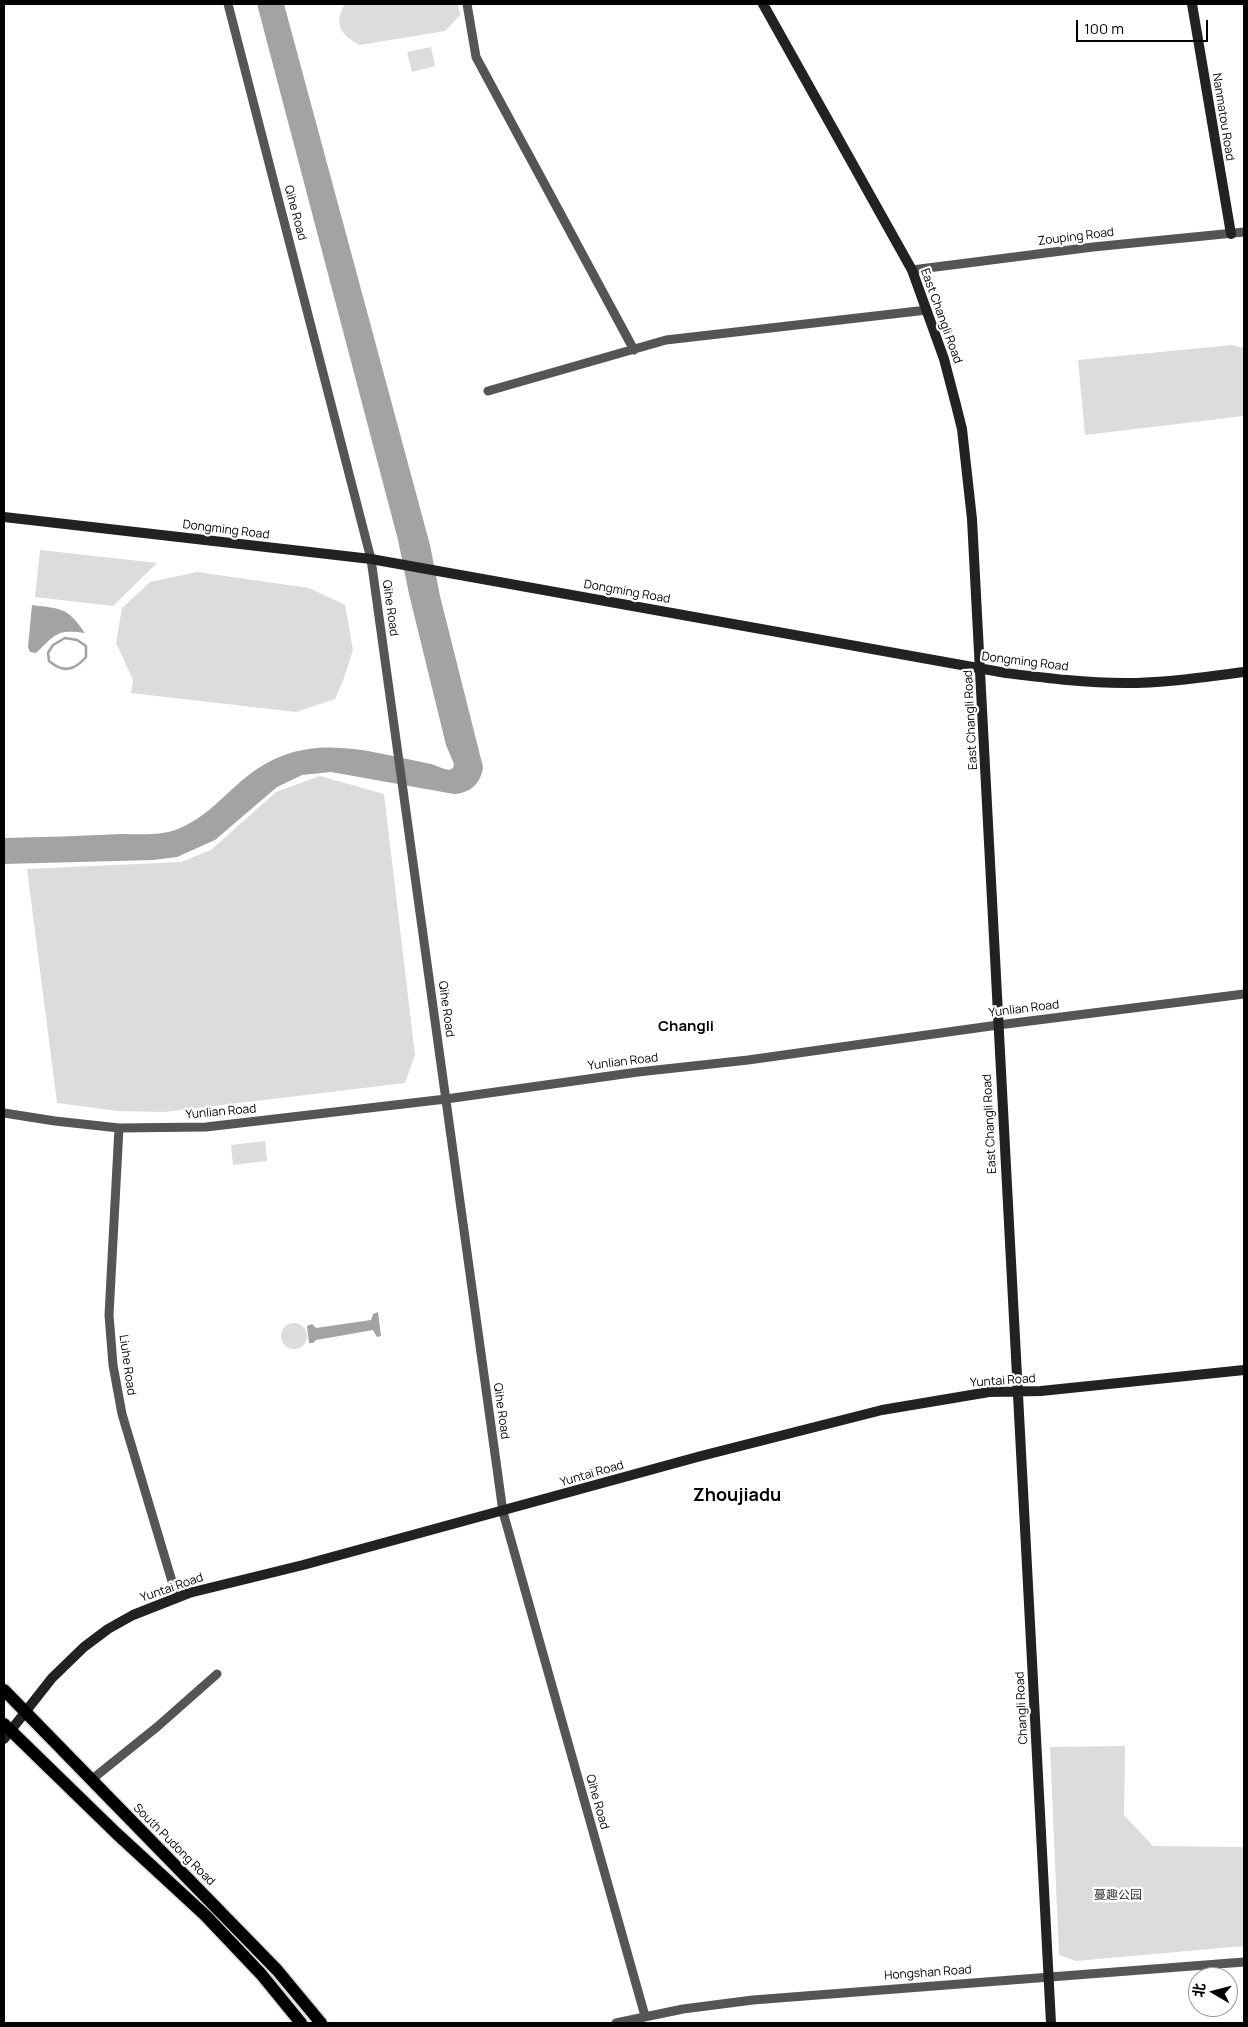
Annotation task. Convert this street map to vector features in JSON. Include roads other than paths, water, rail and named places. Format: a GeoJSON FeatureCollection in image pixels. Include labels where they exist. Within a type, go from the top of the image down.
{"type":"FeatureCollection","features":[{"type":"Feature","properties":{"kind":"main road","name":"South Pudong Road"},"geometry":{"type":"LineString","coordinates":[[4,1690],[277,1970],[321,2023]]}},
{"type":"Feature","properties":{"kind":"main road"},"geometry":{"type":"LineString","coordinates":[[6,1731],[206,1915],[261,1974],[300,2023]]}},
{"type":"Feature","properties":{"kind":"street","name":"Qihe Road"},"geometry":{"type":"LineString","coordinates":[[228,4],[371,559],[503,1512],[645,2016]]}},
{"type":"Feature","properties":{"kind":"street"},"geometry":{"type":"LineString","coordinates":[[467,4],[476,57],[634,350]]}},
{"type":"Feature","properties":{"kind":"street","name":"East Changli Road"},"geometry":{"type":"LineString","coordinates":[[763,4],[912,270],[951,382],[962,429],[972,519],[1017,1391]]}},
{"type":"Feature","properties":{"kind":"street","name":"Nanmatou Road"},"geometry":{"type":"LineString","coordinates":[[1192,4],[1230,234]]}},
{"type":"Feature","properties":{"kind":"street","name":"Zouping Road"},"geometry":{"type":"LineString","coordinates":[[912,270],[1088,248],[1244,232]]}},
{"type":"Feature","properties":{"kind":"street"},"geometry":{"type":"LineString","coordinates":[[488,391],[666,340],[927,310]]}},
{"type":"Feature","properties":{"kind":"street","name":"Dongming Road"},"geometry":{"type":"LineString","coordinates":[[4,517],[371,559],[980,669],[1077,681],[1126,683],[1177,680],[1244,672]]}},
{"type":"Feature","properties":{"kind":"street","name":"Yunlian Road"},"geometry":{"type":"LineString","coordinates":[[4,1113],[72,1124],[119,1128],[206,1127],[446,1099],[647,1071],[748,1060],[998,1025],[1244,994]]}},
{"type":"Feature","properties":{"kind":"street","name":"Liuhe Road"},"geometry":{"type":"LineString","coordinates":[[119,1128],[109,1315],[113,1366],[122,1414],[177,1598]]}},
{"type":"Feature","properties":{"kind":"street","name":"Yuntai Road"},"geometry":{"type":"LineString","coordinates":[[6,1731],[62,1667],[95,1638],[133,1615],[189,1593],[303,1565],[503,1512],[701,1456],[882,1410],[989,1392],[1041,1391],[1244,1370]]}},
{"type":"Feature","properties":{"kind":"street","name":"Changli Road"},"geometry":{"type":"LineString","coordinates":[[1017,1391],[1051,2023]]}},
{"type":"Feature","properties":{"kind":"street"},"geometry":{"type":"LineString","coordinates":[[91,1780],[217,1674]]}},
{"type":"Feature","properties":{"kind":"street","name":"Hongshan Road"},"geometry":{"type":"LineString","coordinates":[[616,2023],[709,2005],[761,1999],[1244,1962]]}},
{"type":"Feature","properties":{"kind":"waterway"},"geometry":{"type":"LineString","coordinates":[[65,638],[77,640],[86,646],[86,657],[82,662],[68,669],[54,665],[49,661],[48,653],[53,645],[65,638]]}},
{"type":"Feature","properties":{"kind":"district","name":"Changli"},"geometry":{"type":"Point","coordinates":[686,1027]}},
{"type":"Feature","properties":{"kind":"district","name":"Zhoujiadu"},"geometry":{"type":"Point","coordinates":[737,1496]}},
{"type":"Feature","properties":{"kind":"park label","name":"蔓趣公园"},"geometry":{"type":"Point","coordinates":[1118,1896]}}]}
